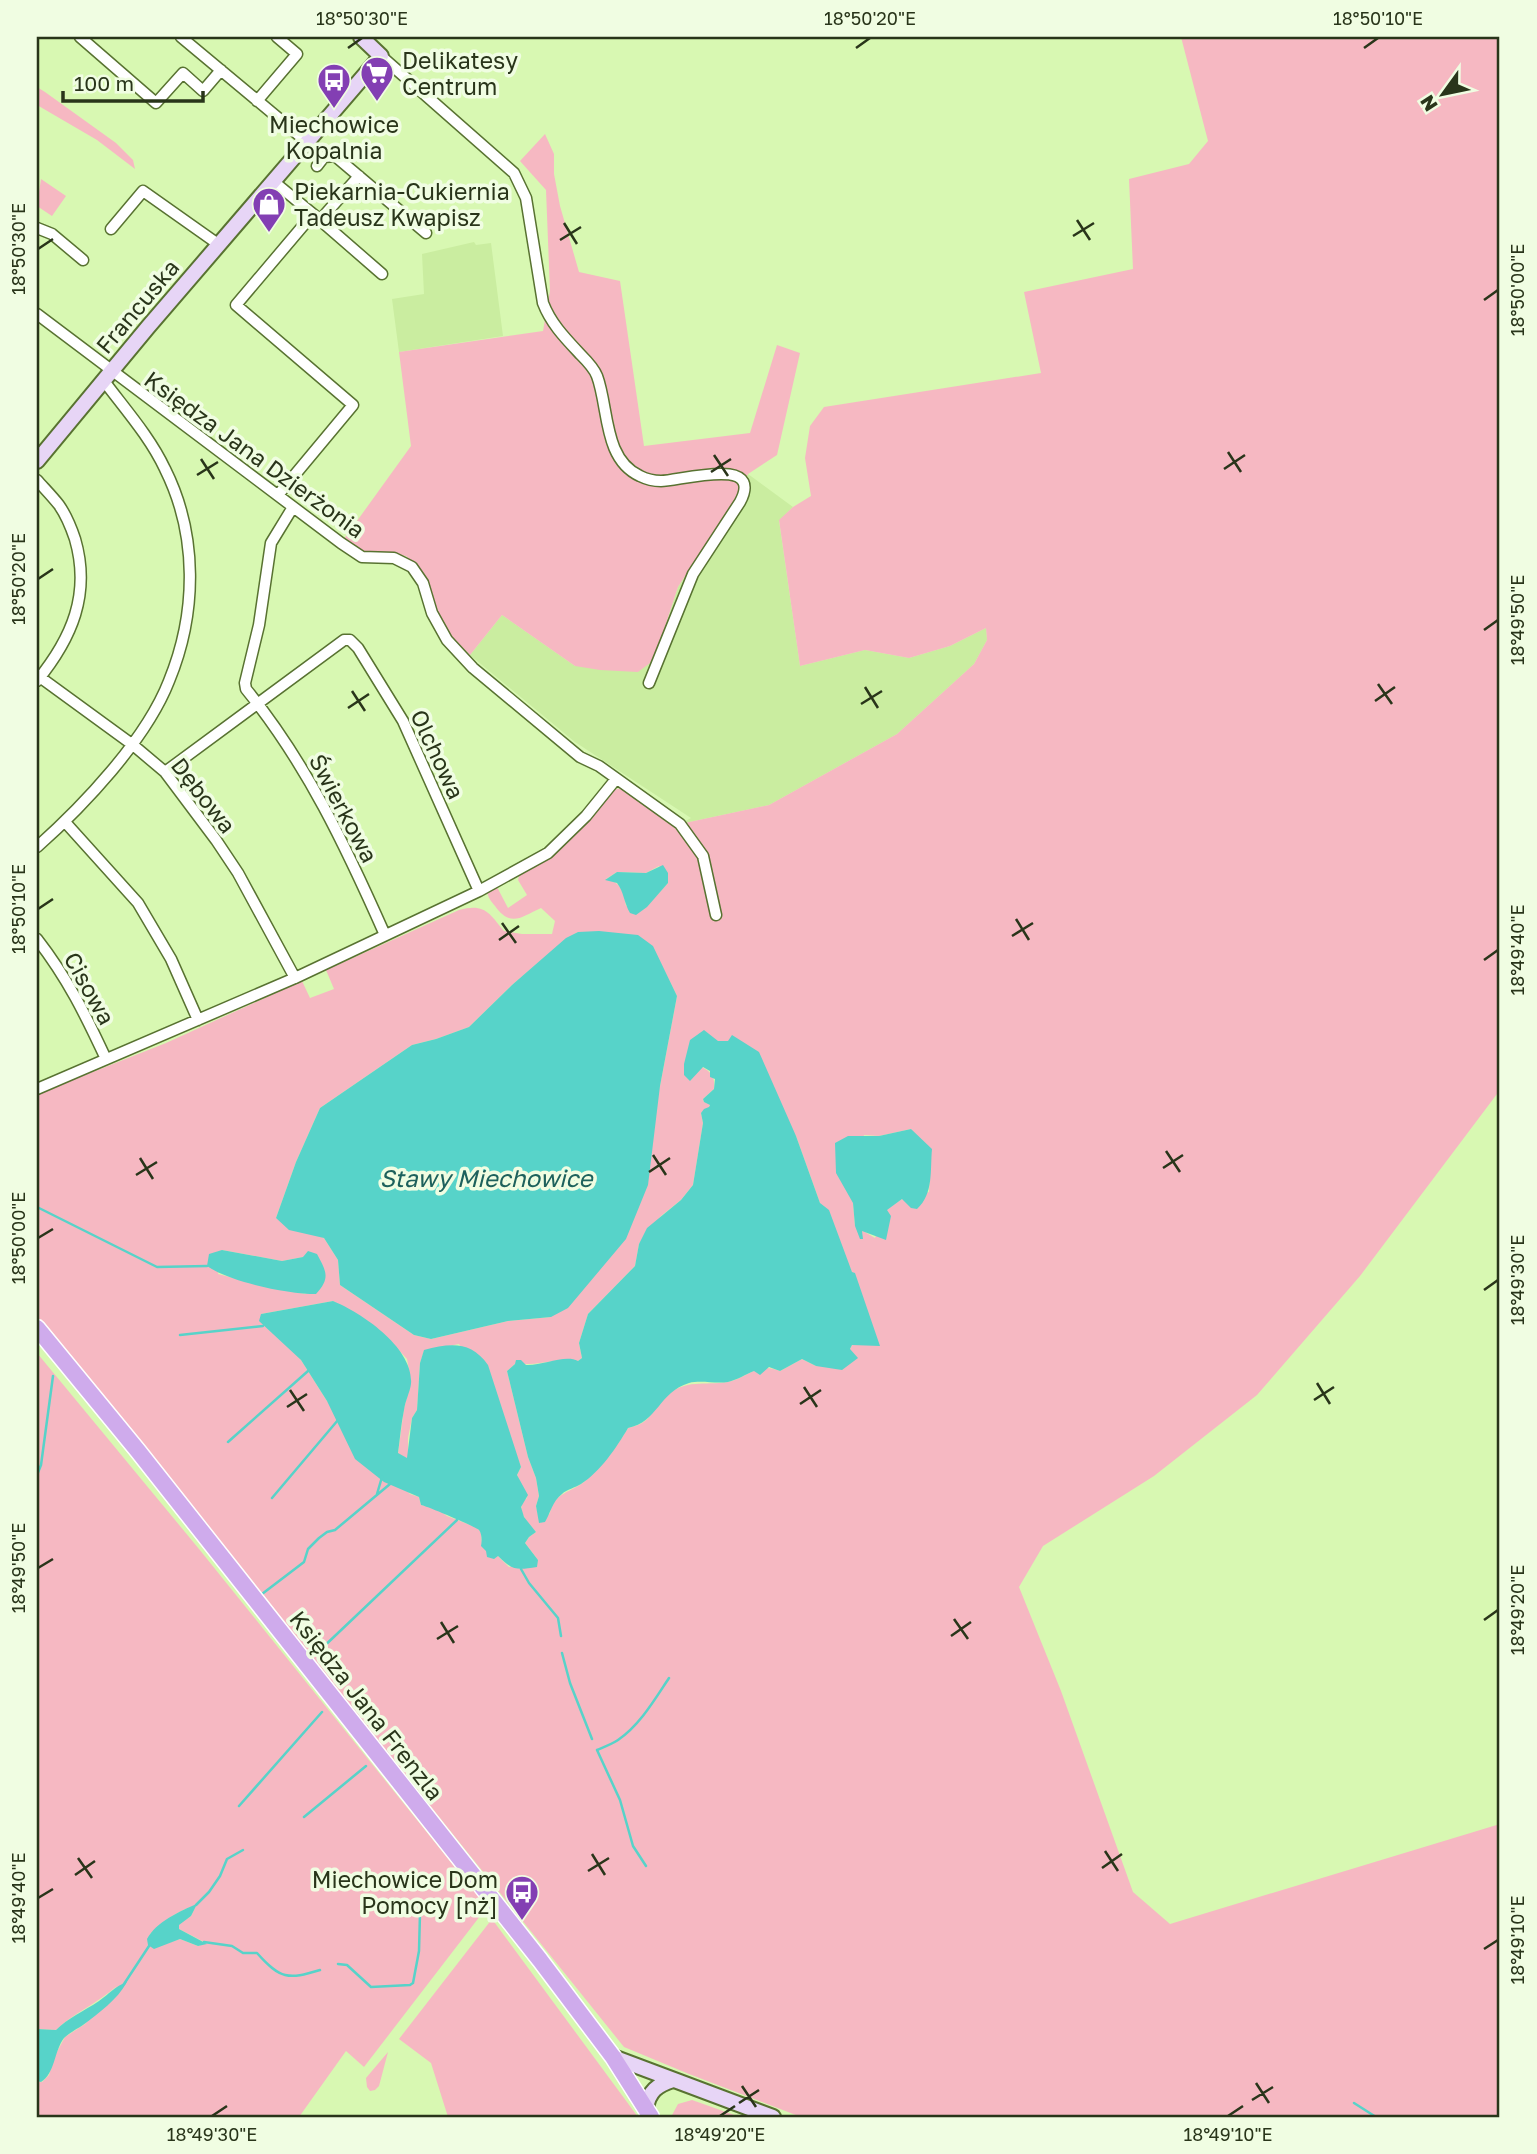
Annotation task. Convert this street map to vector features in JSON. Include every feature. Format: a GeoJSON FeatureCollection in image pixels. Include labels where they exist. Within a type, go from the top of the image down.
{"type":"FeatureCollection","features":[{"type":"Feature","properties":{"kind":"main road","name":"Księdza Jana Frenzla"},"geometry":{"type":"LineString","coordinates":[[37,1328],[138,1451],[540,1960],[614,2057],[649,2113]]}},
{"type":"Feature","properties":{"kind":"street"},"geometry":{"type":"LineString","coordinates":[[80,37],[156,103],[183,73],[203,91],[221,71]]}},
{"type":"Feature","properties":{"kind":"street"},"geometry":{"type":"LineString","coordinates":[[181,37],[307,142]]}},
{"type":"Feature","properties":{"kind":"street"},"geometry":{"type":"LineString","coordinates":[[257,101],[297,54],[277,37]]}},
{"type":"Feature","properties":{"kind":"street"},"geometry":{"type":"LineString","coordinates":[[362,37],[514,173],[526,198],[543,303],[557,329],[596,372],[612,442],[617,455],[626,466],[637,475],[662,481],[723,473],[736,475],[744,483],[745,493],[740,502],[693,573],[649,683]]}},
{"type":"Feature","properties":{"kind":"street","name":"Francuska"},"geometry":{"type":"LineString","coordinates":[[37,461],[218,244],[381,56]]}},
{"type":"Feature","properties":{"kind":"street"},"geometry":{"type":"LineString","coordinates":[[317,166],[324,157],[335,156],[426,233]]}},
{"type":"Feature","properties":{"kind":"street"},"geometry":{"type":"LineString","coordinates":[[278,495],[353,405],[236,305],[317,217],[359,176]]}},
{"type":"Feature","properties":{"kind":"street"},"geometry":{"type":"LineString","coordinates":[[273,181],[382,274]]}},
{"type":"Feature","properties":{"kind":"street"},"geometry":{"type":"LineString","coordinates":[[111,229],[143,191],[218,244]]}},
{"type":"Feature","properties":{"kind":"street"},"geometry":{"type":"LineString","coordinates":[[37,229],[52,234],[83,260]]}},
{"type":"Feature","properties":{"kind":"street","name":"Księdza Jana Dzierżonia"},"geometry":{"type":"LineString","coordinates":[[37,314],[107,376],[362,557],[394,558],[412,566],[423,583],[432,613],[447,640],[473,667],[580,757],[599,766],[680,824],[703,856],[716,915]]}},
{"type":"Feature","properties":{"kind":"street"},"geometry":{"type":"LineString","coordinates":[[37,848],[65,822],[133,745],[154,712],[169,682],[181,645],[189,606],[191,579],[184,526],[165,469],[107,376]]}},
{"type":"Feature","properties":{"kind":"street"},"geometry":{"type":"LineString","coordinates":[[37,480],[59,505],[71,525],[82,572],[79,601],[72,623],[38,678]]}},
{"type":"Feature","properties":{"kind":"street","name":"Świerkowa"},"geometry":{"type":"LineString","coordinates":[[293,507],[271,543],[260,625],[245,683],[246,689],[298,760],[320,798],[386,935]]}},
{"type":"Feature","properties":{"kind":"street","name":"Olchowa"},"geometry":{"type":"LineString","coordinates":[[259,704],[344,640],[350,640],[358,648],[403,721],[479,891]]}},
{"type":"Feature","properties":{"kind":"street","name":"Dębowa"},"geometry":{"type":"LineString","coordinates":[[38,678],[133,745],[165,772],[238,873],[295,978]]}},
{"type":"Feature","properties":{"kind":"street"},"geometry":{"type":"LineString","coordinates":[[165,772],[259,704]]}},
{"type":"Feature","properties":{"kind":"street"},"geometry":{"type":"LineString","coordinates":[[37,1088],[295,978],[479,891],[548,853],[586,816],[616,779]]}},
{"type":"Feature","properties":{"kind":"street"},"geometry":{"type":"LineString","coordinates":[[65,822],[138,903],[171,959],[198,1020]]}},
{"type":"Feature","properties":{"kind":"street","name":"Cisowa"},"geometry":{"type":"LineString","coordinates":[[37,939],[66,979],[106,1059]]}},
{"type":"Feature","properties":{"kind":"street"},"geometry":{"type":"LineString","coordinates":[[614,2057],[773,2117]]}},
{"type":"Feature","properties":{"kind":"street"},"geometry":{"type":"LineString","coordinates":[[649,2113],[648,2098],[653,2089],[673,2080]]}},
{"type":"Feature","properties":{"kind":"shaded area"},"geometry":{"type":"Polygon","coordinates":[[[1181,37],[1500,37],[1500,1090],[1360,1276],[1257,1395],[1154,1476],[1043,1546],[1019,1587],[1061,1691],[1133,1892],[1170,1924],[1500,1824],[1500,2117],[801,2117],[624,2047],[37,1317],[37,1094],[166,1043],[302,981],[310,998],[334,989],[326,970],[459,910],[475,908],[486,911],[504,931],[552,934],[555,921],[541,908],[511,919],[501,913],[487,891],[497,887],[508,908],[527,895],[518,880],[519,876],[616,789],[624,788],[680,824],[769,805],[897,734],[974,664],[987,640],[986,628],[950,646],[909,658],[865,650],[800,666],[779,520],[811,496],[805,458],[810,426],[824,407],[1041,373],[1024,292],[1133,269],[1129,179],[1189,164],[1208,141],[1181,37]],[[659,866],[646,873],[617,872],[606,879],[621,888],[626,906],[646,907],[668,883],[659,866]],[[578,932],[512,985],[469,1027],[412,1045],[320,1108],[296,1162],[276,1218],[324,1238],[338,1260],[340,1285],[414,1335],[431,1339],[508,1321],[551,1317],[660,1086],[677,996],[652,946],[578,932]],[[718,1041],[697,1074],[702,1067],[712,1076],[714,1089],[703,1099],[710,1104],[709,1108],[701,1113],[703,1123],[693,1185],[681,1200],[661,1216],[639,1244],[635,1266],[588,1314],[579,1343],[582,1358],[578,1361],[515,1364],[507,1371],[528,1457],[536,1478],[539,1496],[536,1506],[540,1523],[550,1513],[559,1497],[592,1475],[628,1428],[647,1419],[659,1402],[672,1391],[688,1385],[728,1382],[759,1369],[772,1368],[780,1371],[802,1359],[816,1366],[850,1349],[852,1345],[852,1272],[820,1203],[796,1136],[728,1041],[718,1041]],[[911,1129],[879,1136],[864,1135],[853,1203],[855,1226],[875,1238],[886,1210],[902,1199],[929,1192],[930,1172],[911,1129]],[[222,1250],[218,1274],[306,1294],[303,1257],[282,1261],[222,1250]],[[333,1301],[261,1314],[301,1360],[327,1401],[410,1494],[419,1497],[421,1505],[436,1508],[447,1516],[478,1528],[482,1544],[509,1567],[538,1560],[525,1543],[536,1532],[522,1511],[521,1506],[527,1498],[517,1475],[521,1467],[507,1429],[459,1344],[424,1351],[420,1363],[417,1410],[412,1418],[408,1438],[408,1459],[398,1454],[404,1408],[411,1382],[407,1359],[386,1336],[333,1301]]]}},
{"type":"Feature","properties":{"kind":"shaded area"},"geometry":{"type":"Polygon","coordinates":[[[37,87],[116,143],[133,160],[135,169],[97,140],[37,105],[37,87]]]}},
{"type":"Feature","properties":{"kind":"shaded area"},"geometry":{"type":"Polygon","coordinates":[[[545,134],[554,154],[554,174],[560,206],[579,272],[620,281],[644,446],[750,433],[777,345],[800,353],[777,455],[748,474],[732,504],[678,587],[657,651],[650,663],[638,672],[575,666],[502,615],[470,655],[451,636],[436,613],[423,573],[406,556],[365,553],[344,539],[411,446],[399,352],[543,331],[550,291],[546,190],[520,161],[545,134]]]}},
{"type":"Feature","properties":{"kind":"shaded area"},"geometry":{"type":"Polygon","coordinates":[[[41,179],[66,196],[52,216],[37,206],[41,179]]]}},
{"type":"Feature","properties":{"kind":"shaded area"},"geometry":{"type":"Polygon","coordinates":[[[474,242],[476,245],[491,243],[503,336],[399,352],[392,299],[424,294],[422,254],[474,242]]]}},
{"type":"Feature","properties":{"kind":"shaded area"},"geometry":{"type":"Polygon","coordinates":[[[748,474],[793,507],[779,521],[800,666],[865,650],[909,658],[950,646],[986,628],[987,640],[974,664],[897,734],[769,805],[680,824],[691,818],[575,742],[470,655],[502,615],[575,666],[657,651],[678,587],[732,504],[748,474]]]}},
{"type":"Feature","properties":{"kind":"shaded area"},"geometry":{"type":"Polygon","coordinates":[[[37,1353],[199,1549],[487,1907],[364,2067],[346,2051],[299,2117],[37,2117],[37,2081],[42,2082],[49,2075],[54,2057],[65,2037],[85,2024],[117,1986],[56,2030],[37,2029],[37,1353]],[[196,1905],[172,1916],[150,1934],[159,1946],[180,1939],[198,1946],[206,1943],[179,1929],[178,1925],[191,1916],[196,1905]]]}},
{"type":"Feature","properties":{"kind":"shaded area"},"geometry":{"type":"Polygon","coordinates":[[[492,1919],[638,2117],[448,2117],[431,2063],[399,2039],[492,1919]]]}},
{"type":"Feature","properties":{"kind":"shaded area"},"geometry":{"type":"Polygon","coordinates":[[[388,2052],[379,2086],[370,2091],[366,2078],[388,2052]]]}},
{"type":"Feature","properties":{"kind":"shaded area"},"geometry":{"type":"Polygon","coordinates":[[[692,2100],[740,2117],[671,2117],[678,2104],[692,2100]]]}},
{"type":"Feature","properties":{"kind":"water"},"geometry":{"type":"Polygon","coordinates":[[[663,865],[668,873],[668,883],[647,907],[636,915],[630,913],[617,883],[605,880],[617,872],[646,873],[663,865]]]}},
{"type":"Feature","properties":{"kind":"water","name":"Stawy Miechowice"},"geometry":{"type":"Polygon","coordinates":[[[578,932],[638,935],[653,946],[677,996],[660,1086],[648,1185],[626,1239],[568,1308],[551,1317],[508,1321],[431,1339],[414,1335],[340,1285],[338,1260],[324,1238],[289,1230],[276,1218],[296,1162],[320,1108],[412,1045],[469,1027],[566,938],[578,932]]]}},
{"type":"Feature","properties":{"kind":"water","name":"Stawy Miechowice"},"geometry":{"type":"Polygon","coordinates":[[[704,1030],[718,1041],[728,1041],[732,1035],[759,1052],[796,1136],[820,1203],[829,1210],[852,1272],[855,1273],[880,1346],[852,1345],[850,1349],[858,1358],[842,1370],[816,1366],[802,1359],[780,1371],[769,1367],[760,1375],[754,1371],[728,1382],[694,1382],[679,1387],[646,1420],[628,1428],[601,1466],[588,1479],[562,1494],[545,1522],[539,1523],[536,1478],[528,1457],[507,1371],[516,1360],[532,1365],[567,1359],[578,1361],[582,1358],[579,1343],[588,1314],[635,1266],[639,1244],[647,1228],[681,1200],[693,1185],[703,1123],[701,1113],[710,1105],[703,1099],[714,1089],[715,1079],[710,1077],[710,1071],[703,1067],[690,1081],[684,1075],[684,1064],[690,1040],[704,1030]]]}},
{"type":"Feature","properties":{"kind":"water"},"geometry":{"type":"Polygon","coordinates":[[[911,1129],[932,1149],[926,1196],[917,1209],[911,1208],[902,1199],[887,1210],[891,1216],[886,1240],[862,1231],[863,1239],[860,1239],[855,1226],[853,1203],[836,1173],[835,1143],[848,1136],[879,1136],[911,1129]]]}},
{"type":"Feature","properties":{"kind":"water"},"geometry":{"type":"Polygon","coordinates":[[[222,1250],[282,1261],[303,1257],[308,1251],[317,1254],[325,1270],[324,1283],[316,1294],[244,1282],[207,1266],[209,1254],[222,1250]]]}},
{"type":"Feature","properties":{"kind":"water"},"geometry":{"type":"Polygon","coordinates":[[[333,1301],[371,1323],[395,1345],[404,1358],[410,1371],[411,1384],[398,1453],[407,1458],[412,1418],[417,1410],[420,1363],[424,1350],[460,1346],[475,1352],[488,1365],[521,1467],[517,1475],[528,1495],[521,1507],[524,1517],[536,1532],[525,1543],[538,1560],[537,1567],[516,1568],[498,1556],[494,1559],[487,1557],[481,1546],[479,1530],[421,1505],[419,1497],[384,1482],[355,1459],[327,1401],[301,1360],[259,1321],[261,1314],[333,1301]]]}},
{"type":"Feature","properties":{"kind":"water"},"geometry":{"type":"Polygon","coordinates":[[[197,1904],[191,1916],[179,1925],[179,1929],[207,1944],[198,1946],[180,1939],[154,1949],[148,1945],[147,1939],[156,1927],[197,1904]]]}},
{"type":"Feature","properties":{"kind":"water"},"geometry":{"type":"Polygon","coordinates":[[[127,1982],[107,2006],[64,2038],[49,2074],[41,2082],[37,2081],[37,2029],[56,2030],[127,1982]]]}},
{"type":"Feature","properties":{"kind":"waterway"},"geometry":{"type":"LineString","coordinates":[[37,1207],[157,1267],[207,1266]]}},
{"type":"Feature","properties":{"kind":"waterway"},"geometry":{"type":"LineString","coordinates":[[180,1335],[263,1326]]}},
{"type":"Feature","properties":{"kind":"waterway"},"geometry":{"type":"LineString","coordinates":[[228,1442],[308,1371]]}},
{"type":"Feature","properties":{"kind":"waterway"},"geometry":{"type":"LineString","coordinates":[[37,1475],[41,1465],[53,1376]]}},
{"type":"Feature","properties":{"kind":"waterway"},"geometry":{"type":"LineString","coordinates":[[272,1498],[338,1420]]}},
{"type":"Feature","properties":{"kind":"waterway"},"geometry":{"type":"LineString","coordinates":[[377,1494],[382,1477]]}},
{"type":"Feature","properties":{"kind":"waterway"},"geometry":{"type":"LineString","coordinates":[[262,1594],[304,1562],[308,1549],[319,1538],[335,1530],[390,1484]]}},
{"type":"Feature","properties":{"kind":"waterway"},"geometry":{"type":"LineString","coordinates":[[318,1652],[457,1520]]}},
{"type":"Feature","properties":{"kind":"waterway"},"geometry":{"type":"LineString","coordinates":[[521,1569],[558,1618],[561,1636]]}},
{"type":"Feature","properties":{"kind":"waterway"},"geometry":{"type":"LineString","coordinates":[[562,1653],[570,1683],[592,1739]]}},
{"type":"Feature","properties":{"kind":"waterway"},"geometry":{"type":"LineString","coordinates":[[646,1866],[633,1846],[620,1800],[597,1750],[618,1740],[633,1727],[669,1678]]}},
{"type":"Feature","properties":{"kind":"waterway"},"geometry":{"type":"LineString","coordinates":[[239,1806],[322,1712]]}},
{"type":"Feature","properties":{"kind":"waterway"},"geometry":{"type":"LineString","coordinates":[[304,1817],[366,1766]]}},
{"type":"Feature","properties":{"kind":"waterway"},"geometry":{"type":"LineString","coordinates":[[196,1905],[220,1876],[227,1859],[243,1850]]}},
{"type":"Feature","properties":{"kind":"waterway"},"geometry":{"type":"LineString","coordinates":[[338,1964],[347,1965],[371,1987],[410,1985],[413,1983],[419,1951],[420,1913]]}},
{"type":"Feature","properties":{"kind":"waterway"},"geometry":{"type":"LineString","coordinates":[[204,1942],[232,1946],[243,1953],[257,1953],[272,1968],[285,1975],[300,1975],[320,1970]]}},
{"type":"Feature","properties":{"kind":"waterway"},"geometry":{"type":"LineString","coordinates":[[124,1984],[151,1943]]}},
{"type":"Feature","properties":{"kind":"waterway"},"geometry":{"type":"LineString","coordinates":[[1354,2103],[1376,2117]]}},
{"type":"Feature","properties":{"kind":"place","name":"Delikatesy Centrum"},"geometry":{"type":"Point","coordinates":[377,103]}},
{"type":"Feature","properties":{"kind":"place","name":"Miechowice Kopalnia"},"geometry":{"type":"Point","coordinates":[334,110]}},
{"type":"Feature","properties":{"kind":"place","name":"Piekarnia-Cukiernia Tadeusz Kwapisz"},"geometry":{"type":"Point","coordinates":[269,234]}},
{"type":"Feature","properties":{"kind":"place","name":"Miechowice Dom Pomocy [nż]"},"geometry":{"type":"Point","coordinates":[522,1922]}}]}
